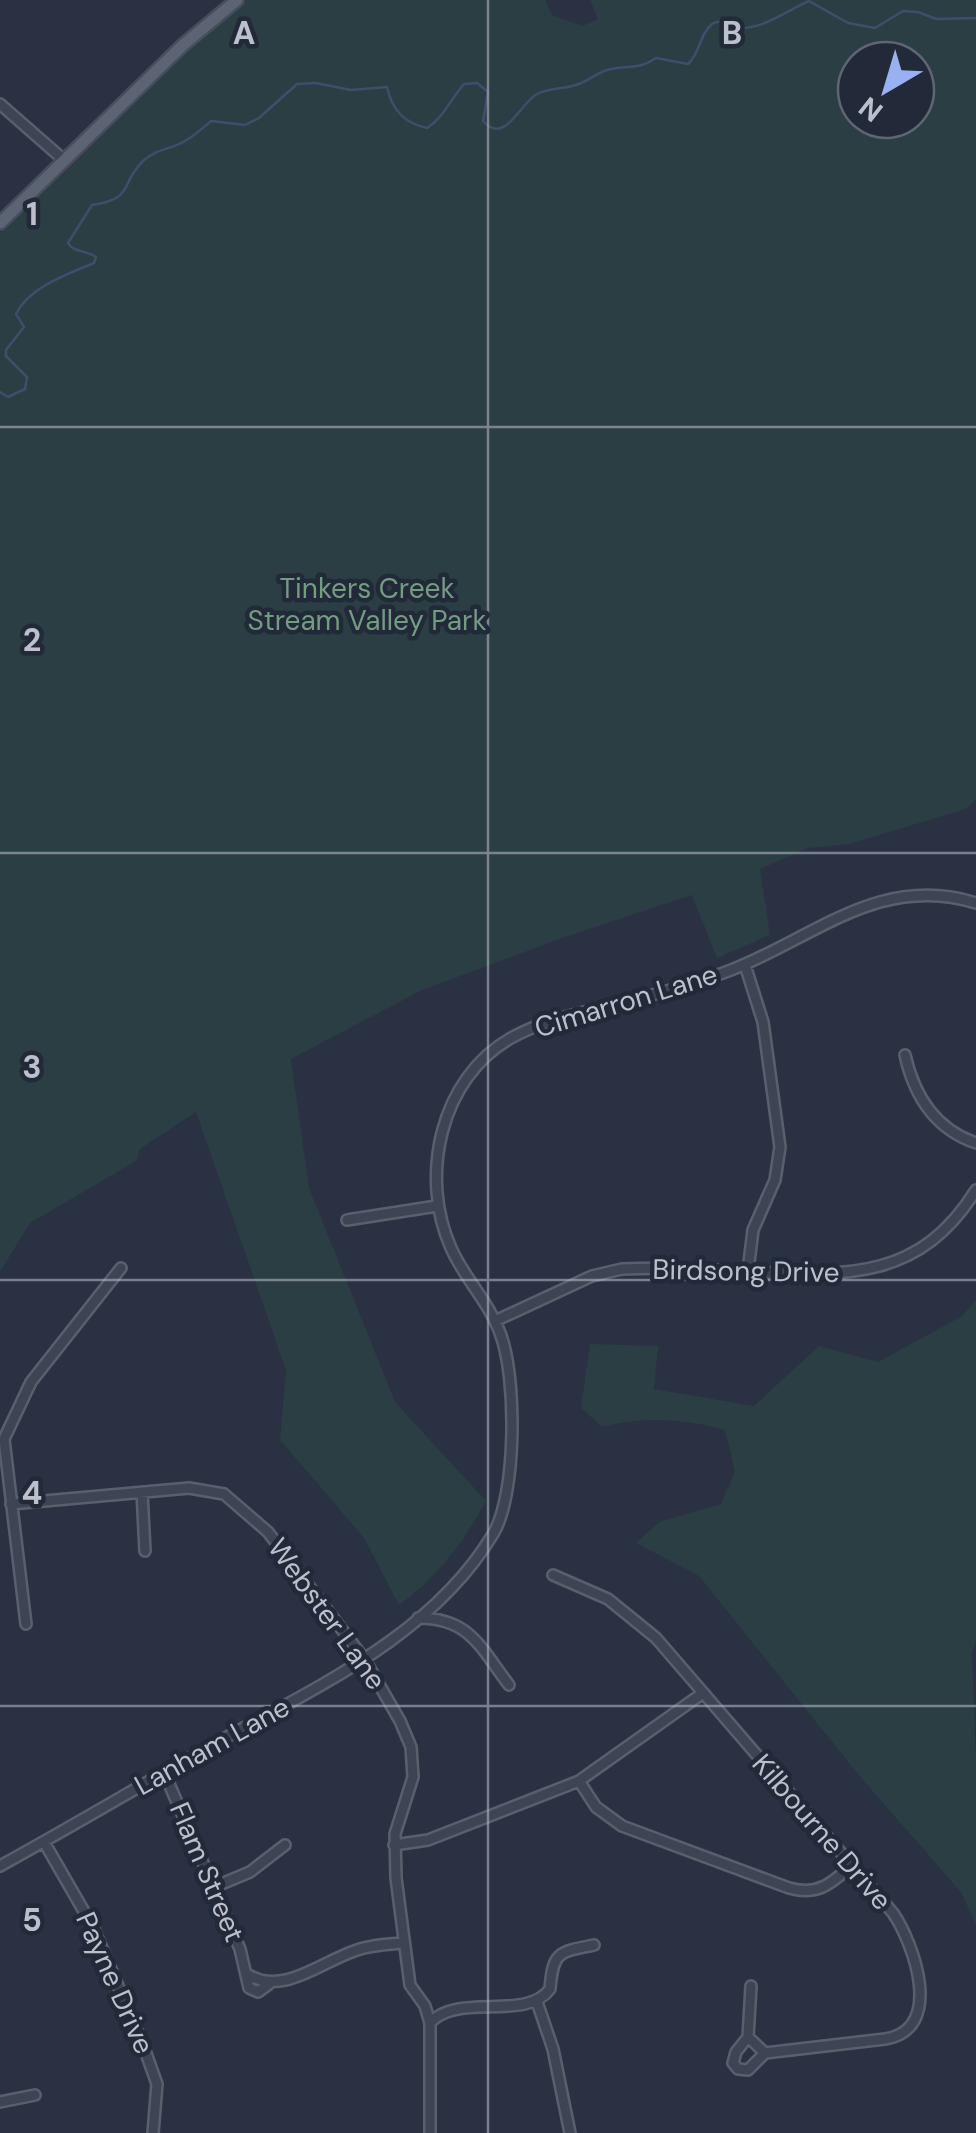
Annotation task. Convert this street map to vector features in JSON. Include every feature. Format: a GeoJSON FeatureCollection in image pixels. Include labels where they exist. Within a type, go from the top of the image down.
{"type":"FeatureCollection","features":[{"type":"Feature","properties":{"kind":"main road"},"geometry":{"type":"LineString","coordinates":[[0,223],[183,45],[237,0]]}},
{"type":"Feature","properties":{"kind":"street"},"geometry":{"type":"LineString","coordinates":[[0,104],[65,162]]}},
{"type":"Feature","properties":{"kind":"street","name":"Cimarron Lane"},"geometry":{"type":"LineString","coordinates":[[420,1615],[476,1558],[500,1520],[510,1470],[507,1354],[495,1321],[455,1256],[437,1206],[435,1166],[445,1121],[466,1082],[497,1047],[545,1022],[684,986],[745,965],[874,902],[907,895],[948,896],[976,903]]}},
{"type":"Feature","properties":{"kind":"street"},"geometry":{"type":"LineString","coordinates":[[745,965],[764,1022],[780,1147],[773,1187],[753,1230],[748,1271]]}},
{"type":"Feature","properties":{"kind":"street"},"geometry":{"type":"LineString","coordinates":[[905,1055],[912,1081],[928,1109],[951,1132],[976,1143]]}},
{"type":"Feature","properties":{"kind":"street","name":"Birdsong Drive"},"geometry":{"type":"LineString","coordinates":[[495,1321],[612,1270],[834,1275],[868,1271],[892,1264],[930,1242],[958,1215],[976,1190]]}},
{"type":"Feature","properties":{"kind":"street"},"geometry":{"type":"LineString","coordinates":[[348,1220],[437,1206]]}},
{"type":"Feature","properties":{"kind":"street"},"geometry":{"type":"LineString","coordinates":[[26,1624],[4,1438],[31,1382],[120,1268]]}},
{"type":"Feature","properties":{"kind":"street","name":"Webster Lane"},"geometry":{"type":"LineString","coordinates":[[10,1504],[188,1488],[224,1494],[268,1532],[365,1660],[400,1721],[413,1758],[413,1777],[398,1818],[394,1845],[410,1985],[425,2006],[430,2023],[430,2133]]}},
{"type":"Feature","properties":{"kind":"street"},"geometry":{"type":"LineString","coordinates":[[142,1492],[145,1551]]}},
{"type":"Feature","properties":{"kind":"street","name":"Kilbourne Drive"},"geometry":{"type":"LineString","coordinates":[[553,1576],[595,1591],[624,1610],[666,1648],[904,1931],[916,1964],[920,2000],[907,2028],[893,2038],[765,2053],[748,2070],[735,2066],[733,2058],[748,2038],[751,1986]]}},
{"type":"Feature","properties":{"kind":"street"},"geometry":{"type":"LineString","coordinates":[[420,1615],[442,1618],[466,1629],[509,1685]]}},
{"type":"Feature","properties":{"kind":"street","name":"Lanham Lane"},"geometry":{"type":"LineString","coordinates":[[0,1866],[365,1660],[420,1615]]}},
{"type":"Feature","properties":{"kind":"street"},"geometry":{"type":"LineString","coordinates":[[394,1845],[428,1840],[579,1781],[703,1693]]}},
{"type":"Feature","properties":{"kind":"street","name":"Flam Street"},"geometry":{"type":"LineString","coordinates":[[164,1772],[247,1974],[269,1984],[294,1978],[358,1949],[404,1943]]}},
{"type":"Feature","properties":{"kind":"street"},"geometry":{"type":"LineString","coordinates":[[579,1781],[596,1807],[622,1826],[789,1888],[808,1892],[822,1889],[851,1866]]}},
{"type":"Feature","properties":{"kind":"street","name":"Payne Drive"},"geometry":{"type":"LineString","coordinates":[[44,1842],[93,1927],[142,2042],[157,2084],[154,2133]]}},
{"type":"Feature","properties":{"kind":"street"},"geometry":{"type":"LineString","coordinates":[[214,1886],[242,1877],[285,1845]]}},
{"type":"Feature","properties":{"kind":"street"},"geometry":{"type":"LineString","coordinates":[[430,2023],[447,2011],[537,2002],[549,1992],[554,1959],[563,1952],[594,1944]]}},
{"type":"Feature","properties":{"kind":"street"},"geometry":{"type":"LineString","coordinates":[[537,2002],[553,2049],[570,2133]]}},
{"type":"Feature","properties":{"kind":"street"},"geometry":{"type":"LineString","coordinates":[[748,2038],[765,2053]]}},
{"type":"Feature","properties":{"kind":"street"},"geometry":{"type":"LineString","coordinates":[[0,2102],[35,2095]]}},
{"type":"Feature","properties":{"kind":"green space","name":"Tinkers Creek Stream Valley Park"},"geometry":{"type":"Polygon","coordinates":[[[246,0],[545,0],[552,15],[582,26],[598,19],[590,0],[976,0],[976,800],[966,809],[849,844],[808,848],[760,869],[770,935],[717,958],[692,895],[422,990],[291,1059],[309,1188],[395,1402],[486,1501],[449,1558],[399,1605],[364,1538],[280,1440],[286,1370],[196,1112],[140,1149],[136,1161],[30,1223],[0,1272],[0,233],[187,50],[246,0]]]}},
{"type":"Feature","properties":{"kind":"green space"},"geometry":{"type":"Polygon","coordinates":[[[976,1300],[976,1638],[972,1654],[976,1925],[961,1892],[862,1779],[699,1576],[636,1543],[659,1522],[721,1504],[735,1471],[725,1430],[664,1420],[602,1427],[581,1408],[590,1344],[658,1346],[654,1389],[754,1406],[819,1346],[878,1362],[962,1316],[976,1300]]]}},
{"type":"Feature","properties":{"kind":"waterway"},"geometry":{"type":"LineString","coordinates":[[0,392],[8,397],[25,389],[27,377],[6,356],[6,350],[24,327],[16,314],[22,305],[50,282],[94,263],[96,257],[68,243],[92,205],[121,194],[136,169],[153,154],[185,141],[211,121],[245,125],[259,118],[297,84],[316,83],[351,90],[387,87],[400,114],[427,128],[464,84],[477,83],[488,92],[483,121],[498,129],[512,121],[541,92],[576,85],[606,70],[639,66],[656,58],[688,64],[708,28],[716,22],[751,27],[809,1],[848,23],[875,28],[903,11],[936,19],[976,18]]}}]}
